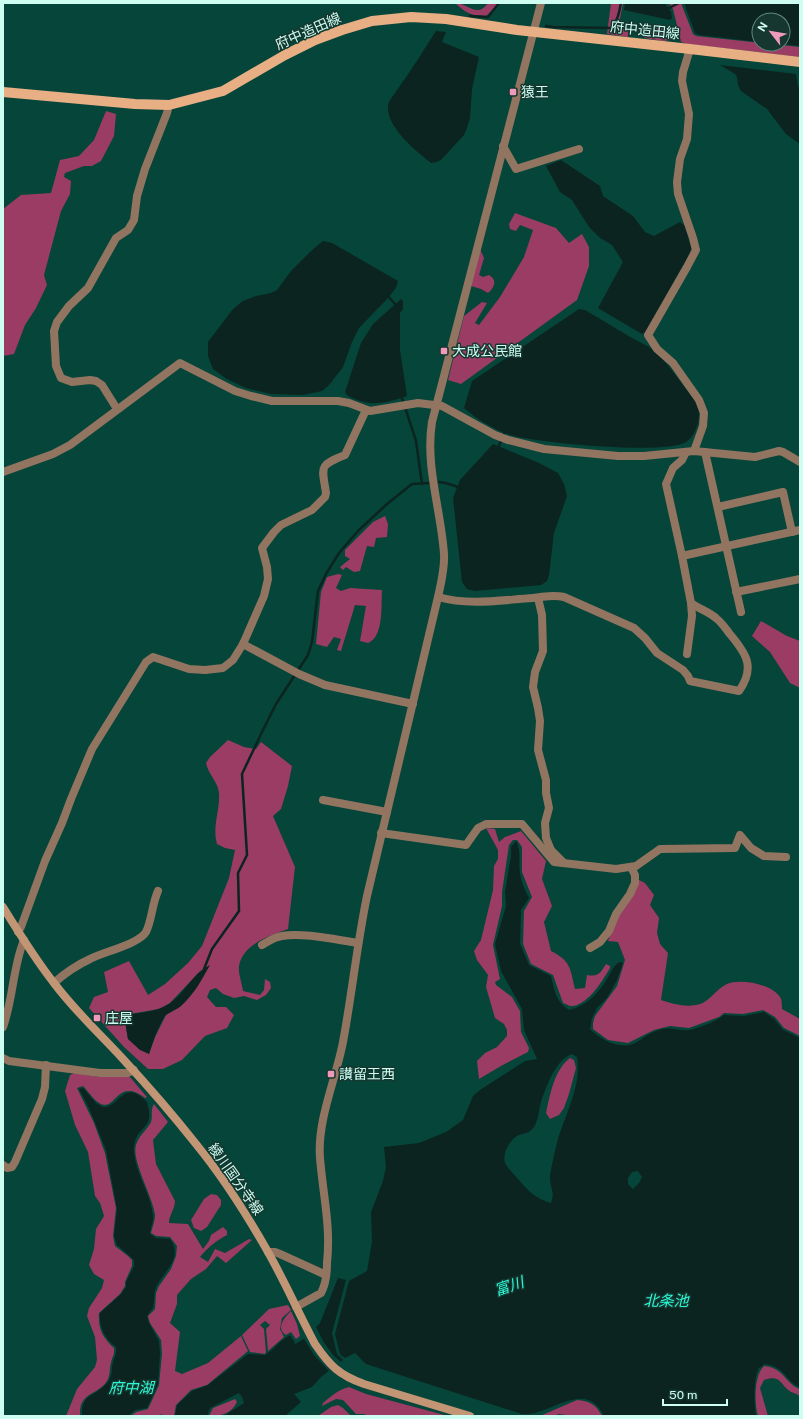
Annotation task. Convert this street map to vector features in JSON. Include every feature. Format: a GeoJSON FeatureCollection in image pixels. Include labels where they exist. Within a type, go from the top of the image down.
{"type":"FeatureCollection","features":[{"type":"Feature","properties":{"kind":"main road","name":"府中造田線"},"geometry":{"type":"LineString","coordinates":[[3,92],[135,104],[169,105],[223,91],[279,58],[315,40],[372,21],[411,17],[446,19],[533,32],[800,62]]}},
{"type":"Feature","properties":{"kind":"main road","name":"綾川国分寺線"},"geometry":{"type":"LineString","coordinates":[[3,907],[18,932],[54,983],[78,1012],[134,1070],[197,1145],[237,1201],[268,1252],[307,1330],[321,1353],[336,1370],[349,1378],[364,1384],[470,1416]]}},
{"type":"Feature","properties":{"kind":"street"},"geometry":{"type":"LineString","coordinates":[[296,1307],[321,1293],[326,1275],[329,1249],[329,1226],[320,1147],[325,1114],[342,1044],[362,918],[438,597],[442,574],[444,556],[430,457],[430,437],[436,405],[541,3]]}},
{"type":"Feature","properties":{"kind":"street"},"geometry":{"type":"LineString","coordinates":[[687,654],[692,616],[691,603],[666,484],[673,468],[690,452],[703,426],[704,413],[699,400],[673,363],[657,349],[648,335],[696,250],[678,194],[677,182],[680,159],[687,139],[689,114],[682,81],[682,72],[690,49]]}},
{"type":"Feature","properties":{"kind":"street"},"geometry":{"type":"LineString","coordinates":[[117,409],[102,385],[96,381],[90,380],[72,382],[61,378],[56,366],[54,331],[57,322],[69,306],[88,288],[116,238],[128,230],[134,220],[137,196],[145,169],[169,105]]}},
{"type":"Feature","properties":{"kind":"street"},"geometry":{"type":"LineString","coordinates":[[503,146],[516,169],[579,149]]}},
{"type":"Feature","properties":{"kind":"street"},"geometry":{"type":"LineString","coordinates":[[3,472],[53,454],[70,445],[180,363],[235,391],[272,402],[338,401],[349,403],[370,411],[418,402],[442,406],[501,438],[544,449],[618,456],[705,452],[755,457],[779,451],[800,462]]}},
{"type":"Feature","properties":{"kind":"street"},"geometry":{"type":"LineString","coordinates":[[18,932],[22,927],[45,861],[92,749],[146,662],[153,657],[189,669],[211,670],[224,668],[233,660],[243,644],[264,596],[268,579],[267,567],[262,548],[281,525],[312,510],[326,497],[323,471],[324,466],[328,462],[345,455],[366,410]]}},
{"type":"Feature","properties":{"kind":"street"},"geometry":{"type":"LineString","coordinates":[[705,452],[741,612]]}},
{"type":"Feature","properties":{"kind":"street"},"geometry":{"type":"LineString","coordinates":[[682,556],[796,531],[783,492],[718,507]]}},
{"type":"Feature","properties":{"kind":"street"},"geometry":{"type":"LineString","coordinates":[[736,592],[800,579]]}},
{"type":"Feature","properties":{"kind":"street"},"geometry":{"type":"LineString","coordinates":[[438,597],[454,601],[473,602],[538,598],[554,595],[564,597],[634,628],[645,638],[657,653],[683,670],[690,681],[739,691],[743,685],[747,671],[746,658],[742,649],[717,619],[691,603]]}},
{"type":"Feature","properties":{"kind":"street"},"geometry":{"type":"LineString","coordinates":[[538,598],[542,615],[543,651],[536,672],[533,688],[540,721],[538,750],[546,780],[546,793],[549,808],[545,823],[546,838],[551,850],[564,863]]}},
{"type":"Feature","properties":{"kind":"street"},"geometry":{"type":"LineString","coordinates":[[243,644],[297,674],[325,685],[413,704]]}},
{"type":"Feature","properties":{"kind":"street"},"geometry":{"type":"LineString","coordinates":[[323,800],[386,812]]}},
{"type":"Feature","properties":{"kind":"street"},"geometry":{"type":"LineString","coordinates":[[381,834],[466,845],[478,828],[486,824],[522,824],[554,862],[616,869],[636,866],[660,849],[734,848],[740,835],[751,848],[764,856],[786,857]]}},
{"type":"Feature","properties":{"kind":"street"},"geometry":{"type":"LineString","coordinates":[[590,948],[600,942],[609,931],[616,914],[630,894],[635,883],[631,867]]}},
{"type":"Feature","properties":{"kind":"street"},"geometry":{"type":"LineString","coordinates":[[54,983],[71,969],[91,958],[139,940],[145,934],[148,927],[154,899],[158,891]]}},
{"type":"Feature","properties":{"kind":"street"},"geometry":{"type":"LineString","coordinates":[[262,945],[271,939],[282,936],[297,935],[358,943]]}},
{"type":"Feature","properties":{"kind":"street"},"geometry":{"type":"LineString","coordinates":[[3,1027],[14,984],[21,946],[24,940]]}},
{"type":"Feature","properties":{"kind":"street"},"geometry":{"type":"LineString","coordinates":[[3,1058],[9,1061],[100,1072],[128,1073],[134,1070]]}},
{"type":"Feature","properties":{"kind":"street"},"geometry":{"type":"LineString","coordinates":[[3,1166],[7,1168],[12,1167],[16,1162],[42,1099],[45,1087],[46,1065]]}},
{"type":"Feature","properties":{"kind":"street"},"geometry":{"type":"LineString","coordinates":[[268,1252],[275,1252],[326,1275]]}},
{"type":"Feature","properties":{"kind":"shaded area"},"geometry":{"type":"Polygon","coordinates":[[[455,3],[480,10],[488,3],[498,3],[497,6],[486,16],[469,13],[455,3]]]}},
{"type":"Feature","properties":{"kind":"shaded area"},"geometry":{"type":"Polygon","coordinates":[[[611,3],[623,3],[619,24],[628,30],[628,37],[607,34],[611,3]]]}},
{"type":"Feature","properties":{"kind":"shaded area"},"geometry":{"type":"Polygon","coordinates":[[[669,3],[681,3],[693,34],[696,36],[751,42],[751,51],[681,42],[673,9],[669,3]]]}},
{"type":"Feature","properties":{"kind":"shaded area"},"geometry":{"type":"Polygon","coordinates":[[[670,27],[676,33],[677,39],[663,41],[644,38],[644,33],[652,28],[670,27]]]}},
{"type":"Feature","properties":{"kind":"shaded area"},"geometry":{"type":"Polygon","coordinates":[[[791,46],[800,47],[800,57],[757,52],[791,52],[791,46]]]}},
{"type":"Feature","properties":{"kind":"shaded area"},"geometry":{"type":"Polygon","coordinates":[[[106,111],[116,114],[114,136],[101,161],[92,166],[84,166],[65,173],[64,177],[71,181],[70,194],[61,211],[44,275],[47,285],[36,308],[25,325],[14,354],[3,356],[3,209],[21,195],[51,193],[60,160],[79,156],[94,140],[106,111]]]}},
{"type":"Feature","properties":{"kind":"shaded area"},"geometry":{"type":"Polygon","coordinates":[[[515,213],[556,228],[569,243],[582,234],[589,247],[589,266],[577,300],[461,384],[448,380],[464,316],[482,302],[487,303],[475,323],[479,325],[500,297],[524,257],[533,230],[520,225],[516,231],[510,229],[509,224],[515,213]]]}},
{"type":"Feature","properties":{"kind":"shaded area"},"geometry":{"type":"Polygon","coordinates":[[[480,249],[484,258],[479,275],[483,277],[489,275],[492,277],[494,282],[492,289],[488,293],[471,286],[480,249]]]}},
{"type":"Feature","properties":{"kind":"shaded area"},"geometry":{"type":"Polygon","coordinates":[[[385,516],[388,524],[387,537],[376,538],[374,547],[367,546],[360,571],[354,572],[346,567],[343,570],[340,567],[350,559],[345,556],[345,550],[373,522],[385,516]]]}},
{"type":"Feature","properties":{"kind":"shaded area"},"geometry":{"type":"Polygon","coordinates":[[[338,574],[342,575],[336,588],[341,591],[350,588],[382,590],[381,620],[377,634],[373,640],[368,643],[360,641],[366,606],[355,605],[341,651],[337,650],[341,639],[334,637],[327,647],[316,644],[321,592],[327,577],[338,574]]]}},
{"type":"Feature","properties":{"kind":"shaded area"},"geometry":{"type":"Polygon","coordinates":[[[761,621],[787,636],[800,641],[800,688],[790,683],[770,652],[752,636],[761,621]]]}},
{"type":"Feature","properties":{"kind":"shaded area"},"geometry":{"type":"Polygon","coordinates":[[[228,740],[244,747],[256,749],[261,742],[292,766],[281,809],[273,816],[295,867],[288,929],[265,938],[251,946],[241,958],[239,969],[243,991],[260,995],[264,990],[265,979],[270,982],[271,988],[266,995],[257,1000],[244,996],[234,998],[223,994],[216,988],[210,990],[207,997],[216,1007],[226,1007],[234,1015],[227,1028],[205,1036],[182,1060],[163,1069],[148,1069],[124,1047],[89,1008],[94,997],[108,992],[104,972],[129,961],[148,995],[165,984],[188,963],[202,946],[229,878],[235,850],[225,848],[217,844],[215,831],[219,790],[207,767],[206,763],[210,757],[228,740]],[[202,969],[170,1003],[159,1009],[124,1015],[128,1039],[149,1054],[155,1037],[166,1015],[178,1008],[202,969]]]}},
{"type":"Feature","properties":{"kind":"shaded area"},"geometry":{"type":"Polygon","coordinates":[[[486,828],[495,829],[499,842],[505,837],[521,831],[546,861],[542,879],[552,906],[544,922],[551,951],[562,958],[569,966],[575,989],[585,988],[587,975],[599,974],[606,964],[610,966],[610,968],[601,983],[588,998],[578,1005],[570,1006],[563,1003],[553,975],[531,964],[523,944],[524,911],[532,897],[522,872],[522,847],[517,840],[513,840],[509,845],[502,892],[502,906],[493,945],[500,979],[495,982],[496,985],[512,997],[520,1011],[521,1032],[529,1048],[528,1052],[479,1079],[477,1061],[485,1053],[497,1047],[507,1036],[507,1030],[504,1024],[495,1018],[486,987],[488,975],[477,960],[474,951],[481,940],[493,890],[494,866],[498,859],[498,850],[486,828]]]}},
{"type":"Feature","properties":{"kind":"shaded area"},"geometry":{"type":"Polygon","coordinates":[[[639,880],[645,883],[654,895],[650,905],[659,918],[657,933],[660,944],[668,953],[661,1000],[690,1006],[704,1002],[727,984],[733,982],[755,983],[776,992],[781,998],[782,1009],[800,1019],[800,1036],[784,1028],[775,1017],[763,1010],[743,1014],[724,1013],[719,1017],[689,1028],[670,1026],[654,1030],[628,1043],[608,1040],[593,1029],[595,1016],[617,986],[625,960],[618,942],[608,941],[614,925],[639,880]]]}},
{"type":"Feature","properties":{"kind":"shaded area"},"geometry":{"type":"Polygon","coordinates":[[[570,1058],[574,1060],[576,1068],[569,1094],[564,1108],[559,1115],[550,1119],[546,1113],[556,1076],[570,1058]]]}},
{"type":"Feature","properties":{"kind":"shaded area"},"geometry":{"type":"Polygon","coordinates":[[[75,1073],[99,1077],[129,1076],[147,1097],[145,1098],[128,1091],[106,1105],[96,1101],[83,1086],[77,1088],[94,1123],[105,1153],[116,1208],[113,1236],[115,1246],[132,1260],[132,1266],[125,1282],[125,1286],[120,1294],[99,1313],[100,1328],[106,1340],[114,1348],[107,1381],[98,1390],[85,1398],[80,1408],[80,1416],[66,1416],[77,1389],[95,1367],[97,1360],[95,1337],[87,1316],[89,1308],[102,1288],[104,1280],[94,1274],[89,1265],[94,1249],[96,1229],[104,1216],[100,1203],[95,1196],[88,1152],[75,1125],[65,1091],[70,1075],[75,1073]]]}},
{"type":"Feature","properties":{"kind":"shaded area"},"geometry":{"type":"Polygon","coordinates":[[[154,1104],[168,1122],[153,1140],[156,1164],[175,1201],[169,1223],[188,1224],[203,1249],[209,1241],[211,1235],[223,1227],[227,1231],[227,1235],[212,1244],[200,1257],[208,1262],[215,1249],[225,1253],[249,1239],[252,1240],[226,1263],[217,1256],[206,1269],[191,1279],[177,1295],[177,1304],[170,1323],[180,1332],[175,1371],[182,1374],[208,1363],[241,1336],[248,1351],[207,1385],[191,1390],[176,1405],[174,1416],[163,1416],[161,1414],[159,1416],[131,1416],[136,1412],[148,1409],[159,1385],[162,1354],[161,1340],[150,1323],[148,1316],[155,1309],[156,1293],[171,1269],[176,1256],[177,1246],[170,1237],[156,1236],[151,1233],[155,1215],[139,1169],[135,1152],[139,1138],[151,1122],[152,1108],[154,1104]]]}},
{"type":"Feature","properties":{"kind":"shaded area"},"geometry":{"type":"Polygon","coordinates":[[[211,1194],[217,1195],[221,1200],[221,1205],[207,1227],[201,1231],[194,1228],[191,1220],[204,1199],[211,1194]]]}},
{"type":"Feature","properties":{"kind":"shaded area"},"geometry":{"type":"Polygon","coordinates":[[[288,1305],[291,1310],[282,1318],[280,1329],[284,1337],[268,1351],[266,1329],[270,1325],[265,1321],[260,1325],[264,1329],[266,1352],[265,1354],[250,1352],[242,1335],[269,1309],[288,1305]]]}},
{"type":"Feature","properties":{"kind":"shaded area"},"geometry":{"type":"Polygon","coordinates":[[[291,1311],[297,1324],[300,1336],[296,1339],[291,1332],[286,1335],[281,1329],[282,1323],[291,1311]]]}},
{"type":"Feature","properties":{"kind":"shaded area"},"geometry":{"type":"Polygon","coordinates":[[[764,1366],[771,1367],[781,1373],[791,1384],[800,1389],[800,1396],[791,1392],[777,1379],[774,1378],[764,1380],[760,1388],[768,1416],[758,1416],[756,1390],[758,1376],[764,1366]]]}},
{"type":"Feature","properties":{"kind":"shaded area"},"geometry":{"type":"Polygon","coordinates":[[[349,1387],[366,1394],[448,1416],[370,1416],[356,1414],[343,1400],[336,1399],[322,1406],[323,1403],[335,1394],[349,1387]]]}},
{"type":"Feature","properties":{"kind":"shaded area"},"geometry":{"type":"Polygon","coordinates":[[[235,1399],[237,1402],[229,1412],[218,1416],[209,1416],[213,1408],[235,1399]]]}},
{"type":"Feature","properties":{"kind":"shaded area"},"geometry":{"type":"Polygon","coordinates":[[[577,1400],[592,1404],[602,1416],[572,1416],[559,1414],[554,1416],[540,1416],[577,1400]]]}},
{"type":"Feature","properties":{"kind":"shaded area"},"geometry":{"type":"Polygon","coordinates":[[[338,1405],[351,1416],[318,1416],[331,1407],[338,1405]]]}},
{"type":"Feature","properties":{"kind":"water"},"geometry":{"type":"Polygon","coordinates":[[[625,3],[665,3],[671,12],[672,18],[670,20],[624,10],[625,3]]]}},
{"type":"Feature","properties":{"kind":"water"},"geometry":{"type":"Polygon","coordinates":[[[684,3],[800,3],[800,46],[791,45],[791,12],[751,12],[751,41],[699,35],[695,33],[684,3]]]}},
{"type":"Feature","properties":{"kind":"water"},"geometry":{"type":"Polygon","coordinates":[[[436,31],[446,32],[442,42],[479,57],[472,89],[470,118],[464,135],[441,160],[431,163],[410,145],[397,130],[389,114],[388,104],[436,31]]]}},
{"type":"Feature","properties":{"kind":"water"},"geometry":{"type":"Polygon","coordinates":[[[720,65],[796,74],[798,87],[800,88],[800,144],[786,134],[767,109],[741,91],[735,74],[720,65]]]}},
{"type":"Feature","properties":{"kind":"water"},"geometry":{"type":"Polygon","coordinates":[[[561,160],[600,186],[603,196],[633,216],[645,232],[654,236],[680,222],[685,226],[691,248],[690,253],[646,332],[642,334],[598,308],[623,262],[612,245],[600,238],[589,227],[572,200],[560,192],[546,166],[561,160]]]}},
{"type":"Feature","properties":{"kind":"water"},"geometry":{"type":"Polygon","coordinates":[[[323,241],[332,243],[398,281],[396,288],[387,299],[359,328],[343,367],[329,385],[322,391],[303,395],[271,394],[246,388],[227,379],[213,369],[208,356],[208,342],[233,309],[243,301],[277,290],[291,271],[323,241]]]}},
{"type":"Feature","properties":{"kind":"water"},"geometry":{"type":"Polygon","coordinates":[[[401,299],[403,301],[403,309],[400,313],[400,350],[407,396],[381,403],[368,403],[350,397],[345,392],[361,343],[373,324],[401,299]]]}},
{"type":"Feature","properties":{"kind":"water"},"geometry":{"type":"Polygon","coordinates":[[[579,309],[585,310],[653,350],[667,364],[697,404],[699,414],[698,425],[690,439],[686,442],[673,446],[654,448],[629,448],[550,442],[508,434],[488,425],[464,408],[472,381],[579,309]]]}},
{"type":"Feature","properties":{"kind":"water"},"geometry":{"type":"Polygon","coordinates":[[[493,444],[539,463],[558,473],[564,484],[567,496],[554,533],[549,575],[547,581],[541,585],[475,591],[467,589],[462,582],[453,498],[460,480],[493,444]]]}},
{"type":"Feature","properties":{"kind":"water","name":"北条池"},"geometry":{"type":"Polygon","coordinates":[[[516,841],[519,849],[523,886],[529,898],[521,910],[520,944],[529,965],[551,976],[555,991],[561,1003],[569,1010],[581,1006],[600,990],[612,969],[620,962],[623,963],[617,980],[607,998],[597,1008],[592,1018],[590,1029],[598,1036],[608,1042],[618,1045],[629,1045],[661,1029],[690,1030],[708,1024],[724,1015],[744,1016],[764,1012],[774,1019],[783,1030],[800,1038],[800,1387],[795,1385],[777,1368],[764,1364],[759,1368],[756,1378],[754,1399],[756,1416],[604,1416],[598,1406],[590,1401],[582,1399],[574,1399],[536,1413],[522,1414],[366,1364],[355,1353],[345,1358],[340,1354],[335,1334],[349,1281],[367,1271],[372,1242],[371,1212],[383,1181],[386,1167],[384,1147],[419,1143],[446,1132],[463,1120],[473,1096],[480,1090],[525,1061],[537,1059],[524,1030],[522,1009],[501,971],[495,944],[506,906],[505,892],[511,847],[516,841]],[[572,1054],[566,1057],[556,1067],[552,1074],[543,1096],[538,1118],[534,1127],[530,1131],[514,1138],[509,1144],[504,1156],[506,1165],[526,1188],[537,1197],[551,1203],[553,1193],[550,1179],[553,1161],[560,1133],[572,1101],[577,1079],[577,1057],[572,1054]],[[638,1171],[632,1172],[628,1178],[628,1184],[633,1189],[642,1177],[638,1171]]]}},
{"type":"Feature","properties":{"kind":"water"},"geometry":{"type":"Polygon","coordinates":[[[210,965],[190,996],[181,1006],[165,1016],[156,1034],[149,1054],[140,1050],[128,1039],[124,1015],[141,1013],[164,1007],[175,999],[199,973],[210,965]]]}},
{"type":"Feature","properties":{"kind":"water","name":"府中湖"},"geometry":{"type":"Polygon","coordinates":[[[83,1088],[98,1105],[101,1106],[106,1107],[122,1095],[131,1092],[147,1102],[149,1119],[135,1140],[135,1161],[152,1208],[153,1218],[150,1234],[156,1238],[170,1239],[174,1246],[175,1252],[172,1263],[157,1285],[153,1307],[147,1317],[159,1341],[160,1354],[158,1384],[147,1408],[135,1410],[130,1414],[130,1416],[82,1416],[86,1399],[102,1388],[109,1380],[116,1353],[116,1347],[106,1336],[102,1328],[100,1313],[121,1294],[126,1287],[126,1282],[134,1266],[134,1260],[117,1245],[114,1236],[117,1209],[106,1150],[89,1108],[79,1089],[83,1088]]]}},
{"type":"Feature","properties":{"kind":"water","name":"府中湖"},"geometry":{"type":"Polygon","coordinates":[[[338,1278],[346,1280],[332,1333],[337,1354],[343,1360],[321,1377],[312,1387],[294,1394],[301,1402],[285,1416],[224,1416],[244,1403],[239,1393],[210,1408],[207,1416],[175,1416],[177,1405],[192,1391],[208,1385],[248,1354],[265,1355],[290,1335],[295,1343],[294,1345],[305,1338],[320,1323],[338,1278]]]}},
{"type":"Feature","properties":{"kind":"pier"},"geometry":{"type":"Polygon","coordinates":[[[315,1325],[323,1341],[333,1355],[342,1363],[330,1372],[314,1355],[303,1337],[315,1325]]]}},
{"type":"Feature","properties":{"kind":"waterway"},"geometry":{"type":"LineString","coordinates":[[470,16],[488,17],[499,3]]}},
{"type":"Feature","properties":{"kind":"waterway"},"geometry":{"type":"LineString","coordinates":[[546,26],[611,28],[617,19],[621,3]]}},
{"type":"Feature","properties":{"kind":"waterway"},"geometry":{"type":"LineString","coordinates":[[667,9],[679,3]]}},
{"type":"Feature","properties":{"kind":"waterway"},"geometry":{"type":"LineString","coordinates":[[387,295],[396,305]]}},
{"type":"Feature","properties":{"kind":"waterway"},"geometry":{"type":"LineString","coordinates":[[401,395],[416,441],[422,484]]}},
{"type":"Feature","properties":{"kind":"waterway"},"geometry":{"type":"LineString","coordinates":[[498,448],[505,431]]}},
{"type":"Feature","properties":{"kind":"waterway"},"geometry":{"type":"LineString","coordinates":[[439,482],[461,488]]}},
{"type":"Feature","properties":{"kind":"waterway"},"geometry":{"type":"LineString","coordinates":[[204,969],[212,949],[239,911],[238,873],[247,855],[242,774],[276,704],[308,655],[312,642],[318,591],[326,574],[339,553],[358,531],[387,504],[412,484],[430,483]]}},
{"type":"Feature","properties":{"kind":"place","name":"猿王"},"geometry":{"type":"Point","coordinates":[513,92]}},
{"type":"Feature","properties":{"kind":"place","name":"大成公民館"},"geometry":{"type":"Point","coordinates":[444,351]}},
{"type":"Feature","properties":{"kind":"place","name":"庄屋"},"geometry":{"type":"Point","coordinates":[97,1018]}},
{"type":"Feature","properties":{"kind":"place","name":"讃留王西"},"geometry":{"type":"Point","coordinates":[331,1074]}},
{"type":"Feature","properties":{"kind":"water label","name":"富川"},"geometry":{"type":"Point","coordinates":[509,1286]}}]}
